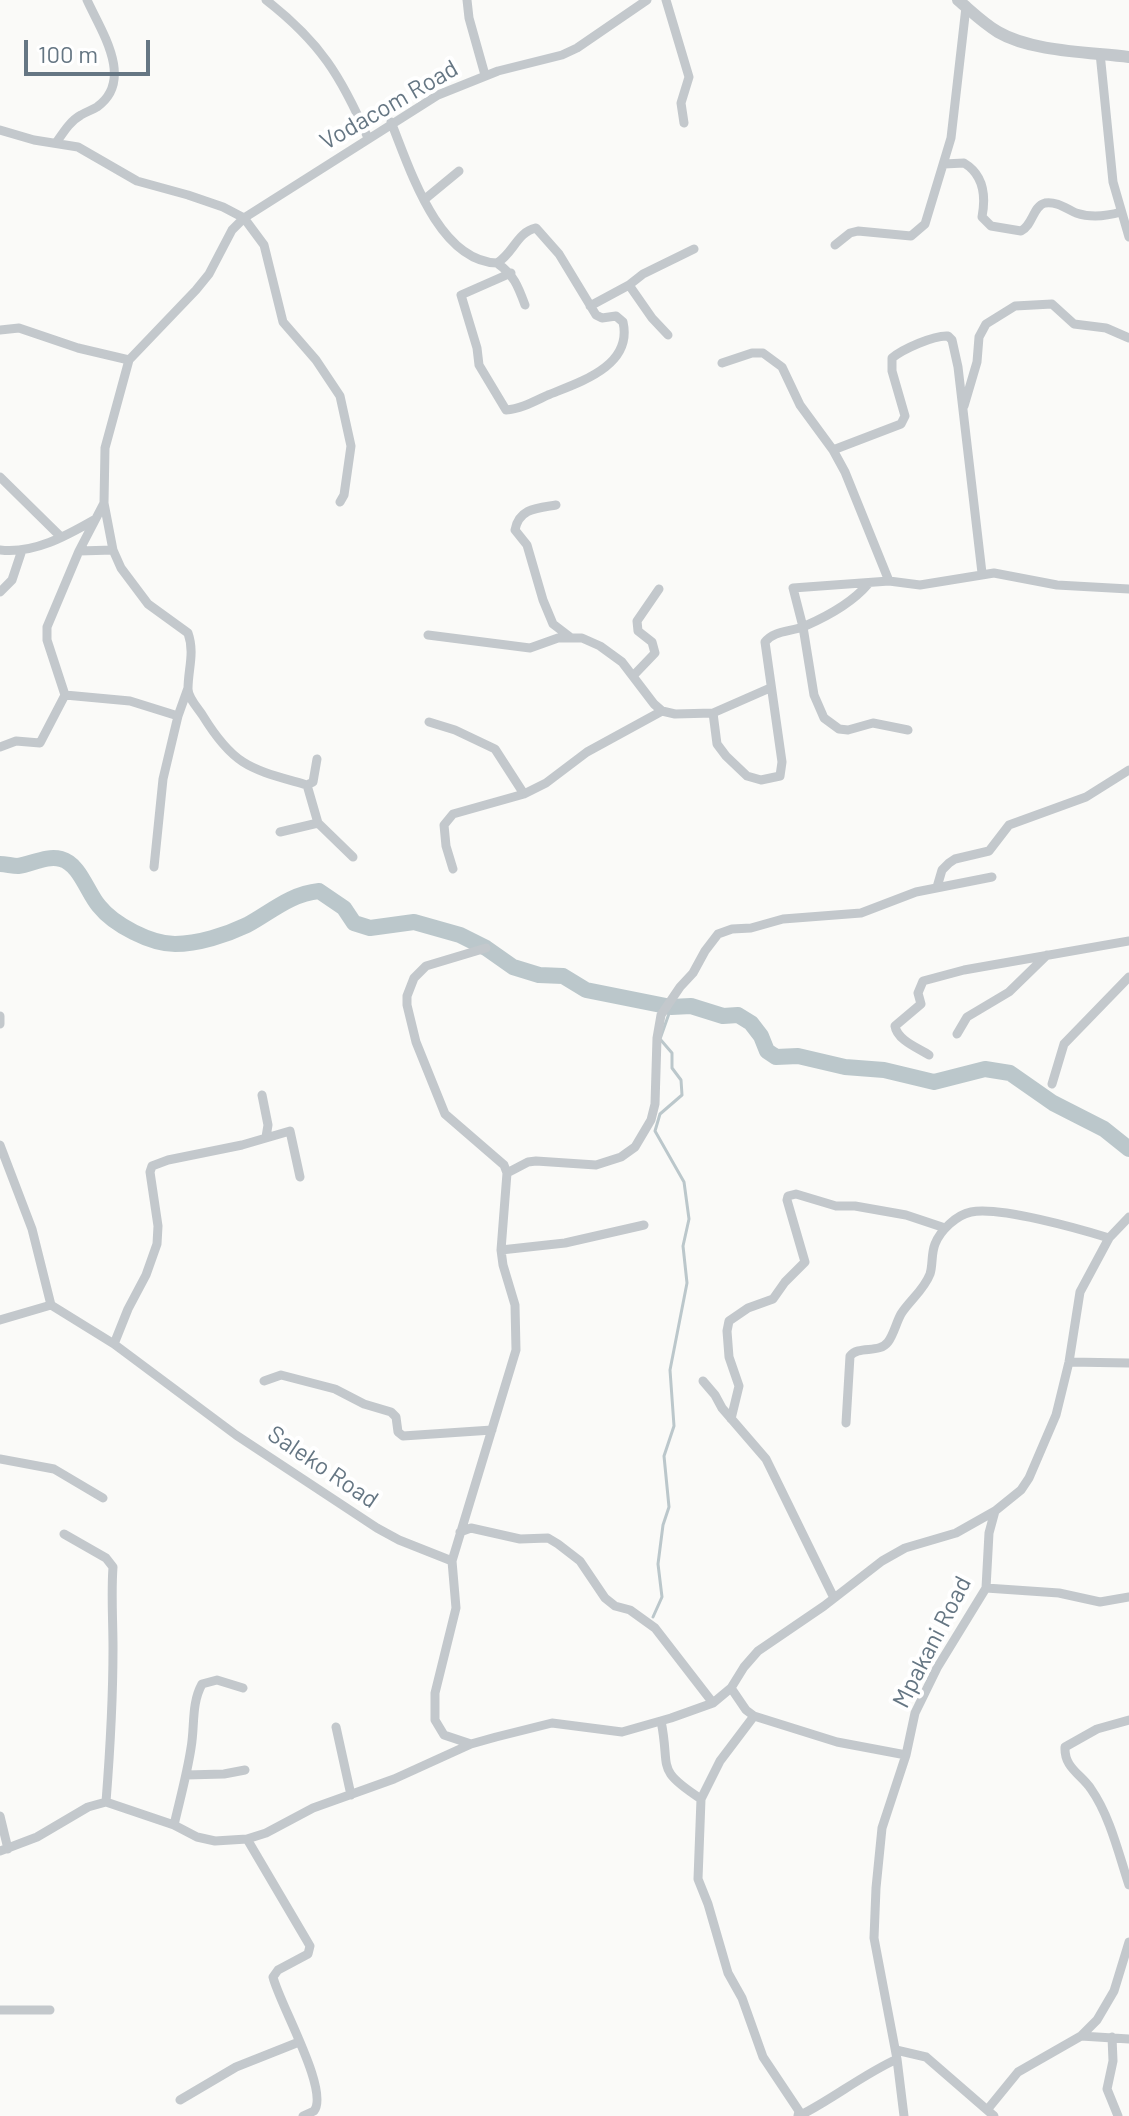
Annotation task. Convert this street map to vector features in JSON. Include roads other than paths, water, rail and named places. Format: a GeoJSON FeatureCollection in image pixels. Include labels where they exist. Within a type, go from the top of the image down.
{"type":"FeatureCollection","features":[{"type":"Feature","properties":{"kind":"street"},"geometry":{"type":"LineString","coordinates":[[56,143],[78,116],[96,108],[106,99],[116,81],[116,69],[87,0]]}},
{"type":"Feature","properties":{"kind":"street"},"geometry":{"type":"LineString","coordinates":[[266,0],[301,28],[331,63],[368,138]]}},
{"type":"Feature","properties":{"kind":"street"},"geometry":{"type":"LineString","coordinates":[[467,0],[485,75]]}},
{"type":"Feature","properties":{"kind":"street","name":"Vodacom Road"},"geometry":{"type":"LineString","coordinates":[[244,218],[438,95],[485,75],[562,55],[647,0]]}},
{"type":"Feature","properties":{"kind":"street"},"geometry":{"type":"LineString","coordinates":[[666,0],[689,77],[681,103],[684,123]]}},
{"type":"Feature","properties":{"kind":"street"},"geometry":{"type":"LineString","coordinates":[[962,3],[1011,38],[1038,45],[1129,57]]}},
{"type":"Feature","properties":{"kind":"street"},"geometry":{"type":"LineString","coordinates":[[835,245],[850,233],[858,231],[906,236],[920,232],[925,224],[951,138],[962,3]]}},
{"type":"Feature","properties":{"kind":"street"},"geometry":{"type":"LineString","coordinates":[[1100,53],[1109,154],[1129,237]]}},
{"type":"Feature","properties":{"kind":"street"},"geometry":{"type":"LineString","coordinates":[[391,122],[425,199],[459,249],[473,258],[497,263],[511,273],[525,305]]}},
{"type":"Feature","properties":{"kind":"street"},"geometry":{"type":"LineString","coordinates":[[0,130],[85,149],[137,181],[223,207],[244,218],[264,245],[283,322],[316,360],[340,396],[351,446],[344,495],[340,502]]}},
{"type":"Feature","properties":{"kind":"street"},"geometry":{"type":"LineString","coordinates":[[944,164],[964,163],[975,172],[984,192],[982,217],[991,226],[1021,231],[1030,224],[1037,208],[1043,203],[1054,203],[1085,216],[1121,212]]}},
{"type":"Feature","properties":{"kind":"street"},"geometry":{"type":"LineString","coordinates":[[425,199],[459,171]]}},
{"type":"Feature","properties":{"kind":"street"},"geometry":{"type":"LineString","coordinates":[[154,867],[163,779],[192,667],[188,633],[148,604],[129,582],[113,550],[104,503],[105,448],[129,360],[209,274],[232,230],[244,218]]}},
{"type":"Feature","properties":{"kind":"street"},"geometry":{"type":"LineString","coordinates":[[497,263],[506,257],[524,233],[536,228],[559,254],[599,317],[616,316],[623,322],[624,341],[618,354],[598,372],[581,382],[506,410],[479,365],[461,295],[511,273]]}},
{"type":"Feature","properties":{"kind":"street"},"geometry":{"type":"LineString","coordinates":[[590,306],[643,274],[694,249]]}},
{"type":"Feature","properties":{"kind":"street"},"geometry":{"type":"LineString","coordinates":[[629,285],[668,335]]}},
{"type":"Feature","properties":{"kind":"street"},"geometry":{"type":"LineString","coordinates":[[963,406],[977,362],[981,331],[993,319],[1015,306],[1052,304],[1074,324],[1106,328],[1129,338]]}},
{"type":"Feature","properties":{"kind":"street"},"geometry":{"type":"LineString","coordinates":[[0,330],[19,328],[78,348],[129,360]]}},
{"type":"Feature","properties":{"kind":"street"},"geometry":{"type":"LineString","coordinates":[[833,450],[901,424],[905,416],[892,371],[892,358],[904,347],[936,336],[948,336],[952,340],[963,406],[982,573]]}},
{"type":"Feature","properties":{"kind":"street"},"geometry":{"type":"LineString","coordinates":[[722,363],[752,353],[763,353],[782,367],[800,405],[833,450],[859,503],[889,581]]}},
{"type":"Feature","properties":{"kind":"street"},"geometry":{"type":"LineString","coordinates":[[0,477],[60,536]]}},
{"type":"Feature","properties":{"kind":"street"},"geometry":{"type":"LineString","coordinates":[[0,747],[16,741],[40,743],[65,695],[47,640],[47,627],[79,551],[104,503]]}},
{"type":"Feature","properties":{"kind":"street"},"geometry":{"type":"LineString","coordinates":[[556,505],[525,511],[516,522],[515,530],[527,545],[553,624],[570,637]]}},
{"type":"Feature","properties":{"kind":"street"},"geometry":{"type":"LineString","coordinates":[[0,550],[22,550],[45,545],[94,520]]}},
{"type":"Feature","properties":{"kind":"street"},"geometry":{"type":"LineString","coordinates":[[0,592],[12,580],[22,550]]}},
{"type":"Feature","properties":{"kind":"street"},"geometry":{"type":"LineString","coordinates":[[79,551],[113,550]]}},
{"type":"Feature","properties":{"kind":"street"},"geometry":{"type":"LineString","coordinates":[[908,730],[873,723],[848,730],[824,718],[814,695],[793,588],[889,581],[920,585],[958,581],[982,573],[1005,574],[1071,587],[1129,589]]}},
{"type":"Feature","properties":{"kind":"street"},"geometry":{"type":"LineString","coordinates":[[713,713],[717,744],[747,776],[761,780],[780,776],[782,762],[765,642],[774,634],[803,627],[846,604],[868,584]]}},
{"type":"Feature","properties":{"kind":"street"},"geometry":{"type":"LineString","coordinates":[[633,676],[655,653],[652,642],[638,631],[637,621],[659,589]]}},
{"type":"Feature","properties":{"kind":"street"},"geometry":{"type":"LineString","coordinates":[[428,635],[530,648],[558,638],[582,638],[600,646],[622,662],[662,711],[675,714],[713,713],[770,688]]}},
{"type":"Feature","properties":{"kind":"street"},"geometry":{"type":"LineString","coordinates":[[188,688],[215,736],[235,758],[263,774],[307,785],[313,782],[317,759]]}},
{"type":"Feature","properties":{"kind":"street"},"geometry":{"type":"LineString","coordinates":[[65,695],[130,701],[178,716]]}},
{"type":"Feature","properties":{"kind":"street"},"geometry":{"type":"LineString","coordinates":[[453,869],[444,825],[453,814],[524,794],[546,783],[587,752],[662,711]]}},
{"type":"Feature","properties":{"kind":"street"},"geometry":{"type":"LineString","coordinates":[[429,722],[455,730],[495,749],[524,794]]}},
{"type":"Feature","properties":{"kind":"street"},"geometry":{"type":"LineString","coordinates":[[937,887],[942,870],[949,863],[989,851],[1009,825],[1086,797],[1129,770]]}},
{"type":"Feature","properties":{"kind":"street"},"geometry":{"type":"LineString","coordinates":[[307,785],[318,823],[353,857]]}},
{"type":"Feature","properties":{"kind":"street"},"geometry":{"type":"LineString","coordinates":[[280,832],[318,823]]}},
{"type":"Feature","properties":{"kind":"street"},"geometry":{"type":"LineString","coordinates":[[507,1173],[536,1161],[596,1165],[621,1157],[635,1147],[651,1120],[655,1104],[657,1038],[661,1015],[693,973],[710,943],[723,931],[783,919],[861,913],[895,898],[992,877]]}},
{"type":"Feature","properties":{"kind":"street"},"geometry":{"type":"LineString","coordinates":[[929,1055],[898,1035],[894,1029],[921,1004],[918,993],[923,981],[964,970],[1129,941]]}},
{"type":"Feature","properties":{"kind":"street"},"geometry":{"type":"LineString","coordinates":[[471,1744],[444,1735],[435,1720],[435,1693],[456,1608],[452,1561],[516,1350],[515,1305],[501,1250],[507,1173],[504,1165],[445,1114],[416,1042],[407,1005],[414,978],[426,966],[486,948]]}},
{"type":"Feature","properties":{"kind":"street"},"geometry":{"type":"LineString","coordinates":[[957,1034],[967,1017],[1009,992],[1047,955]]}},
{"type":"Feature","properties":{"kind":"street"},"geometry":{"type":"LineString","coordinates":[[1052,1084],[1064,1044],[1129,977]]}},
{"type":"Feature","properties":{"kind":"street"},"geometry":{"type":"LineString","coordinates":[[0,1016],[0,1024]]}},
{"type":"Feature","properties":{"kind":"street"},"geometry":{"type":"LineString","coordinates":[[262,1095],[268,1125],[266,1137]]}},
{"type":"Feature","properties":{"kind":"street"},"geometry":{"type":"LineString","coordinates":[[114,1344],[157,1244],[152,1166],[290,1131],[300,1177]]}},
{"type":"Feature","properties":{"kind":"street"},"geometry":{"type":"LineString","coordinates":[[0,1145],[32,1229],[51,1305],[0,1320]]}},
{"type":"Feature","properties":{"kind":"street"},"geometry":{"type":"LineString","coordinates":[[731,1419],[739,1386],[728,1350],[729,1321],[748,1308],[773,1299],[805,1262],[788,1196],[796,1194],[836,1206],[855,1206],[906,1215],[945,1228]]}},
{"type":"Feature","properties":{"kind":"street"},"geometry":{"type":"LineString","coordinates":[[846,1423],[850,1356],[856,1350],[888,1343],[901,1314],[925,1285],[935,1244],[945,1228],[964,1214],[972,1211],[1032,1219],[1109,1238]]}},
{"type":"Feature","properties":{"kind":"street"},"geometry":{"type":"LineString","coordinates":[[0,1816],[4,1850],[37,1837],[88,1807],[106,1802],[174,1825],[197,1837],[215,1841],[247,1839],[266,1833],[313,1808],[394,1779],[471,1744],[552,1723],[615,1732],[661,1721],[713,1703],[731,1688],[758,1651],[834,1598],[861,1575],[895,1553],[956,1533],[995,1511],[1021,1490],[1056,1415],[1069,1362],[1080,1292],[1109,1238],[1129,1217]]}},
{"type":"Feature","properties":{"kind":"street"},"geometry":{"type":"LineString","coordinates":[[501,1250],[565,1243],[644,1225]]}},
{"type":"Feature","properties":{"kind":"street","name":"Saleko Road"},"geometry":{"type":"LineString","coordinates":[[51,1305],[114,1344],[236,1435],[377,1528],[452,1561]]}},
{"type":"Feature","properties":{"kind":"street"},"geometry":{"type":"LineString","coordinates":[[1069,1362],[1129,1363]]}},
{"type":"Feature","properties":{"kind":"street"},"geometry":{"type":"LineString","coordinates":[[264,1381],[281,1375],[335,1389],[364,1404],[391,1412],[398,1421],[400,1436],[492,1430]]}},
{"type":"Feature","properties":{"kind":"street"},"geometry":{"type":"LineString","coordinates":[[703,1381],[766,1459],[834,1598]]}},
{"type":"Feature","properties":{"kind":"street"},"geometry":{"type":"LineString","coordinates":[[0,1459],[54,1469],[103,1498]]}},
{"type":"Feature","properties":{"kind":"street","name":"Mpakani Road"},"geometry":{"type":"LineString","coordinates":[[904,2116],[874,1938],[882,1828],[906,1755],[915,1713],[937,1668],[986,1588],[989,1533],[995,1511]]}},
{"type":"Feature","properties":{"kind":"street"},"geometry":{"type":"LineString","coordinates":[[460,1532],[471,1528],[520,1539],[548,1538],[558,1544],[580,1561],[605,1598],[615,1606],[630,1610],[655,1628],[713,1703]]}},
{"type":"Feature","properties":{"kind":"street"},"geometry":{"type":"LineString","coordinates":[[64,1534],[106,1558],[113,1567],[110,1590],[112,1718],[106,1802]]}},
{"type":"Feature","properties":{"kind":"street"},"geometry":{"type":"LineString","coordinates":[[986,1588],[1059,1593],[1100,1602],[1129,1597]]}},
{"type":"Feature","properties":{"kind":"street"},"geometry":{"type":"LineString","coordinates":[[174,1825],[186,1775],[195,1703],[202,1684],[217,1680],[243,1688]]}},
{"type":"Feature","properties":{"kind":"street"},"geometry":{"type":"LineString","coordinates":[[731,1688],[754,1716],[837,1742],[906,1755]]}},
{"type":"Feature","properties":{"kind":"street"},"geometry":{"type":"LineString","coordinates":[[754,1716],[720,1761],[701,1799],[698,1879],[728,1973],[742,1998],[763,2057],[799,2111],[798,2116]]}},
{"type":"Feature","properties":{"kind":"street"},"geometry":{"type":"LineString","coordinates":[[1129,1720],[1080,1737],[1065,1747],[1065,1755],[1068,1764],[1092,1790],[1129,1883]]}},
{"type":"Feature","properties":{"kind":"street"},"geometry":{"type":"LineString","coordinates":[[661,1721],[668,1773],[674,1781],[701,1799]]}},
{"type":"Feature","properties":{"kind":"street"},"geometry":{"type":"LineString","coordinates":[[336,1727],[351,1795]]}},
{"type":"Feature","properties":{"kind":"street"},"geometry":{"type":"LineString","coordinates":[[186,1775],[245,1770]]}},
{"type":"Feature","properties":{"kind":"street"},"geometry":{"type":"LineString","coordinates":[[247,1839],[310,1946],[308,1954],[278,1970],[273,1977],[318,2100],[314,2111],[303,2116]]}},
{"type":"Feature","properties":{"kind":"street"},"geometry":{"type":"LineString","coordinates":[[798,2116],[896,2055],[926,2057],[990,2113],[1018,2072],[1081,2036],[1105,2009],[1114,1991],[1129,1942]]}},
{"type":"Feature","properties":{"kind":"street"},"geometry":{"type":"LineString","coordinates":[[0,2010],[50,2010]]}},
{"type":"Feature","properties":{"kind":"street"},"geometry":{"type":"LineString","coordinates":[[1081,2036],[1129,2039]]}},
{"type":"Feature","properties":{"kind":"street"},"geometry":{"type":"LineString","coordinates":[[1112,2037],[1113,2061],[1107,2089],[1118,2116]]}},
{"type":"Feature","properties":{"kind":"street"},"geometry":{"type":"LineString","coordinates":[[180,2100],[236,2067],[299,2042]]}},
{"type":"Feature","properties":{"kind":"waterway"},"geometry":{"type":"LineString","coordinates":[[0,864],[18,866],[50,858],[68,862],[78,872],[99,906],[114,920],[144,937],[175,944],[202,941],[230,932],[290,900],[319,891],[344,908],[354,923],[370,928],[414,922],[460,935],[513,967],[539,975],[563,976],[586,990],[671,1007],[691,1006],[723,1016],[738,1015],[751,1023],[767,1051],[776,1057],[798,1056],[934,1082],[985,1069],[1010,1073],[1053,1103],[1104,1129],[1129,1149]]}},
{"type":"Feature","properties":{"kind":"waterway"},"geometry":{"type":"LineString","coordinates":[[653,1617],[662,1597],[658,1564],[663,1525],[669,1507],[664,1456],[674,1426],[670,1370],[687,1283],[683,1246],[689,1219],[684,1182],[655,1131],[660,1114],[682,1095],[681,1080],[672,1068],[672,1053],[660,1039],[671,1008]]}}]}
